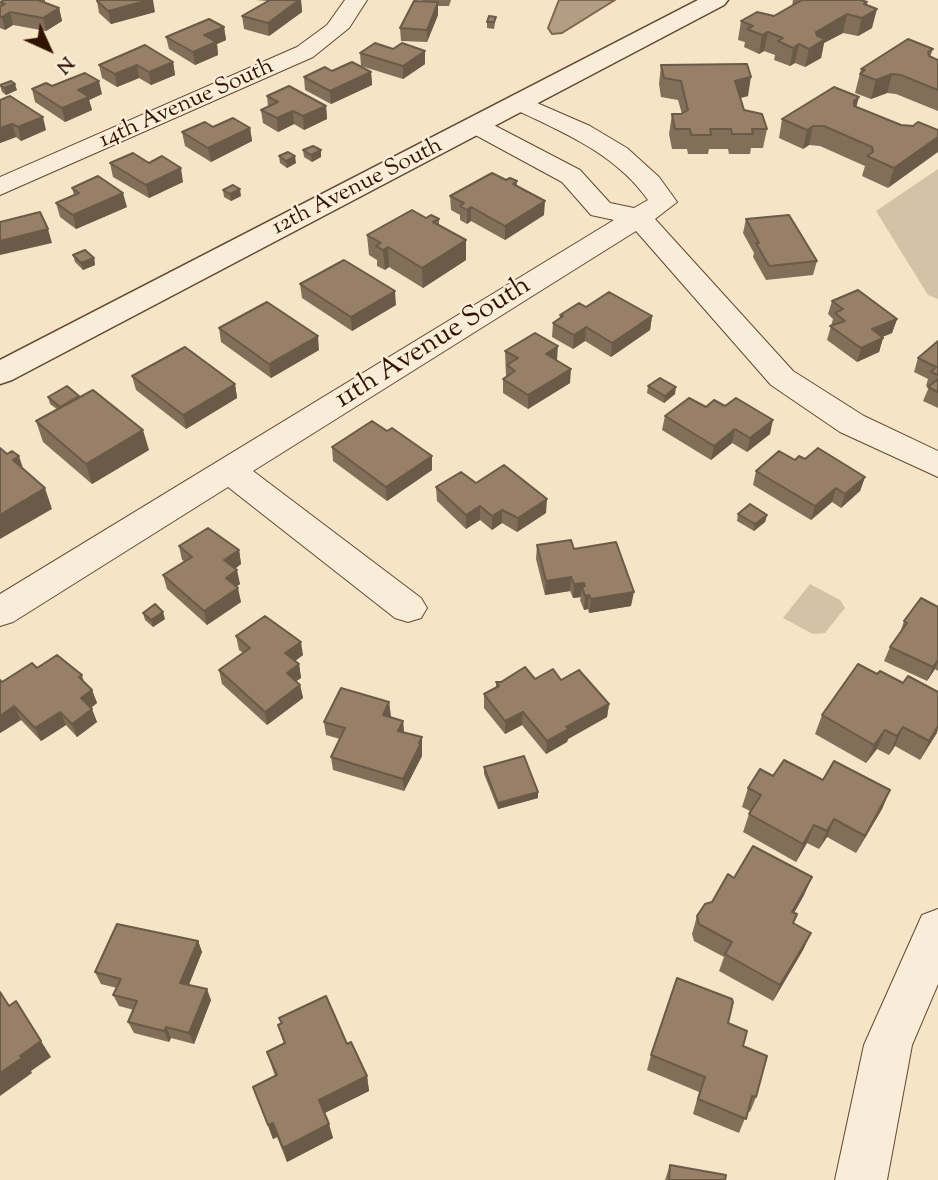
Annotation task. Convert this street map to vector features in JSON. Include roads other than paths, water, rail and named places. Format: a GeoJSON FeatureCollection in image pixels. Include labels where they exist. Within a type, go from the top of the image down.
{"type":"FeatureCollection","features":[{"type":"Feature","properties":{"kind":"street","name":"14th Avenue South"},"geometry":{"type":"LineString","coordinates":[[0,187],[305,52],[330,36],[347,19],[356,0]]}},
{"type":"Feature","properties":{"kind":"street","name":"12th Avenue South"},"geometry":{"type":"LineString","coordinates":[[0,373],[716,0]]}},
{"type":"Feature","properties":{"kind":"street"},"geometry":{"type":"LineString","coordinates":[[520,103],[620,152],[650,181],[651,210],[782,378],[852,424],[938,464]]}},
{"type":"Feature","properties":{"kind":"street"},"geometry":{"type":"LineString","coordinates":[[477,126],[571,176],[601,209],[651,210]]}},
{"type":"Feature","properties":{"kind":"street","name":"11th Avenue South"},"geometry":{"type":"LineString","coordinates":[[0,612],[651,210]]}},
{"type":"Feature","properties":{"kind":"street"},"geometry":{"type":"LineString","coordinates":[[229,470],[408,608]]}},
{"type":"Feature","properties":{"kind":"street"},"geometry":{"type":"LineString","coordinates":[[862,1180],[888,1045],[938,930]]}}]}
